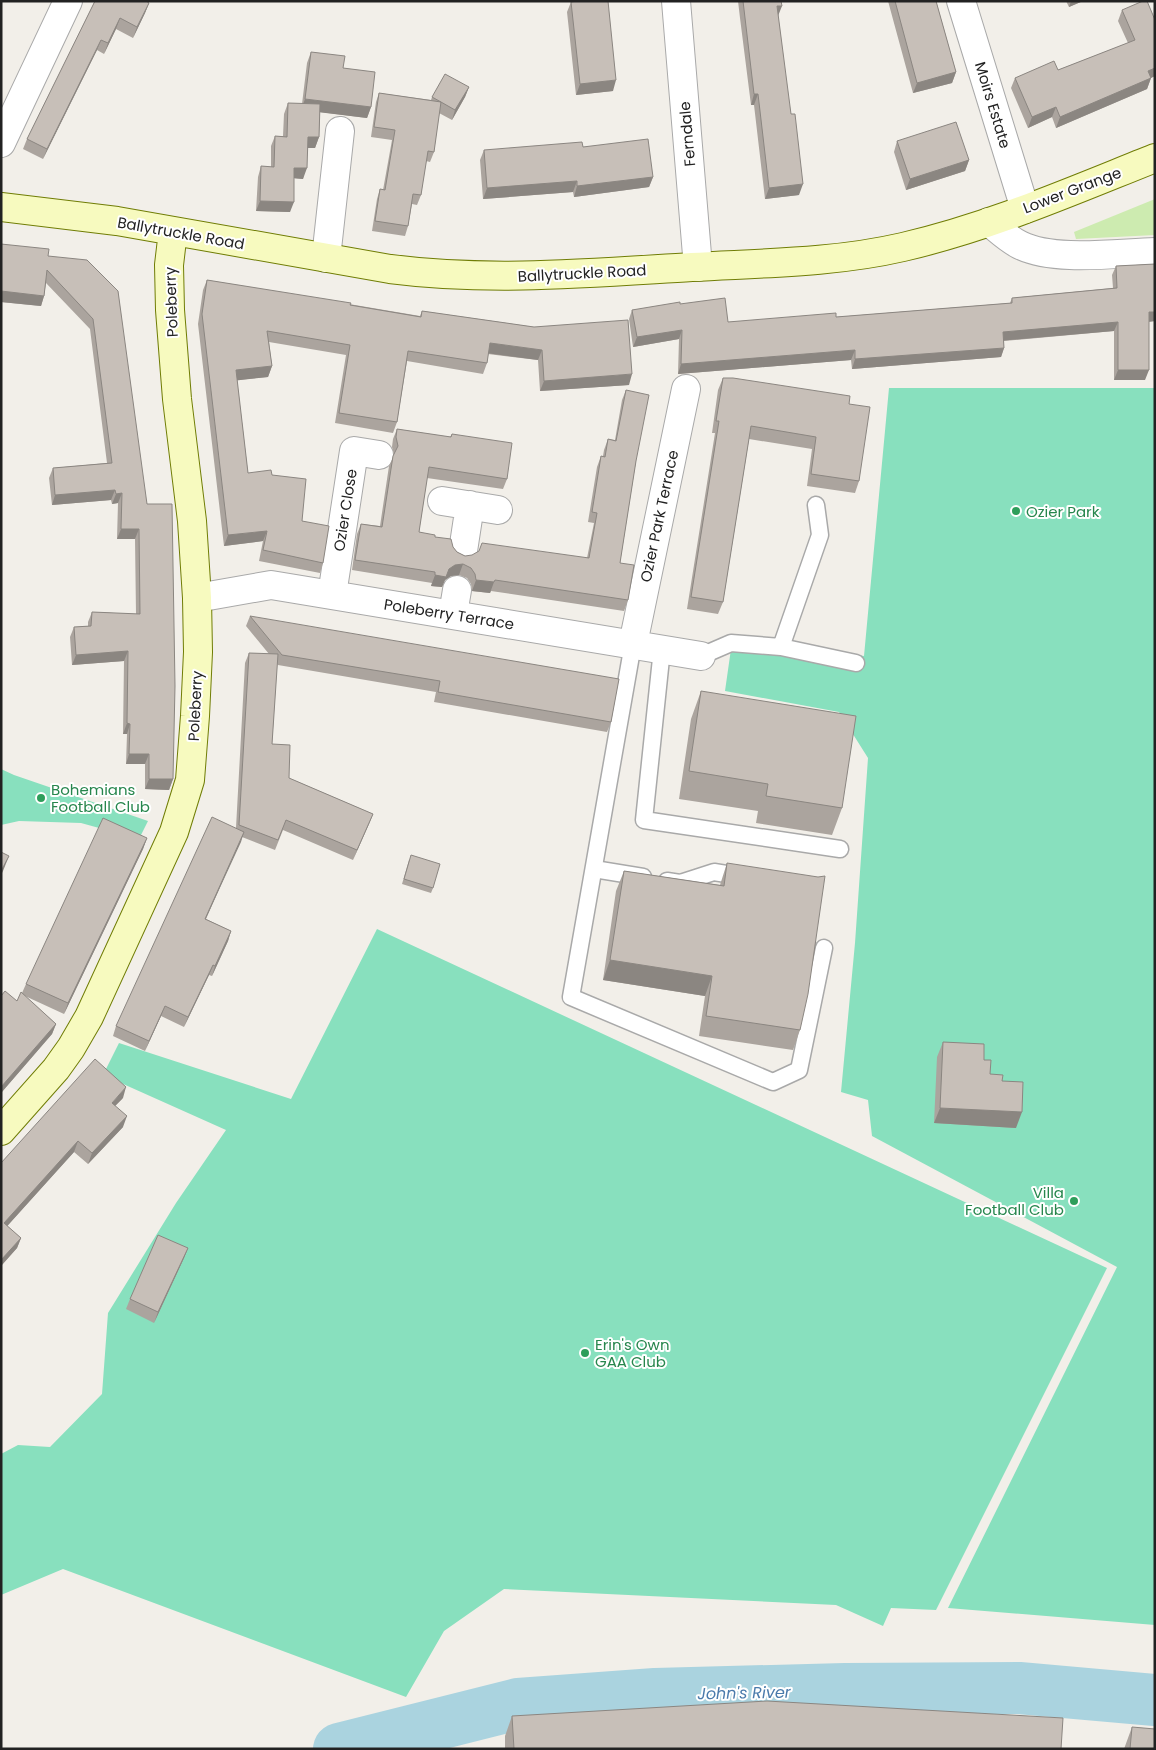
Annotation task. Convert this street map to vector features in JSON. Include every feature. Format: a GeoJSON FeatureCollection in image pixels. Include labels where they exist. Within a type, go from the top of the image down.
{"type":"FeatureCollection","features":[{"type":"Feature","properties":{"kind":"main road","name":"Lower Grange"},"geometry":{"type":"LineString","coordinates":[[989,222],[1155,158]]}},
{"type":"Feature","properties":{"kind":"main road","name":"Ballytruckle Road"},"geometry":{"type":"LineString","coordinates":[[1,207],[117,221],[413,272],[476,276],[567,274],[821,260],[905,247],[989,222]]}},
{"type":"Feature","properties":{"kind":"main road","name":"Poleberry"},"geometry":{"type":"LineString","coordinates":[[1,1131],[56,1069],[89,1017],[174,832],[186,795],[192,764],[196,691],[197,598],[192,521],[177,399],[170,310],[169,265],[173,231]]}},
{"type":"Feature","properties":{"kind":"street"},"geometry":{"type":"LineString","coordinates":[[1,143],[68,1]]}},
{"type":"Feature","properties":{"kind":"street","name":"Ferndale"},"geometry":{"type":"LineString","coordinates":[[676,1],[698,267]]}},
{"type":"Feature","properties":{"kind":"street","name":"Moirs Estate"},"geometry":{"type":"LineString","coordinates":[[961,1],[1025,209]]}},
{"type":"Feature","properties":{"kind":"street"},"geometry":{"type":"LineString","coordinates":[[326,258],[340,131]]}},
{"type":"Feature","properties":{"kind":"street"},"geometry":{"type":"LineString","coordinates":[[989,222],[1022,246],[1043,252],[1063,255],[1155,252]]}},
{"type":"Feature","properties":{"kind":"street","name":"Ozier Park Terrace"},"geometry":{"type":"LineString","coordinates":[[633,644],[686,388]]}},
{"type":"Feature","properties":{"kind":"street","name":"Ozier Close"},"geometry":{"type":"LineString","coordinates":[[332,595],[354,451],[379,455]]}},
{"type":"Feature","properties":{"kind":"street"},"geometry":{"type":"LineString","coordinates":[[442,501],[498,510]]}},
{"type":"Feature","properties":{"kind":"street"},"geometry":{"type":"LineString","coordinates":[[463,551],[470,505]]}},
{"type":"Feature","properties":{"kind":"street","name":"Poleberry Terrace"},"geometry":{"type":"LineString","coordinates":[[197,598],[270,584],[332,595],[455,602],[633,644],[701,656]]}},
{"type":"Feature","properties":{"kind":"lane"},"geometry":{"type":"LineString","coordinates":[[781,647],[820,535],[816,505]]}},
{"type":"Feature","properties":{"kind":"lane"},"geometry":{"type":"LineString","coordinates":[[701,656],[731,643],[781,647],[856,663]]}},
{"type":"Feature","properties":{"kind":"lane"},"geometry":{"type":"LineString","coordinates":[[633,644],[571,997],[773,1082],[799,1070],[824,948]]}},
{"type":"Feature","properties":{"kind":"lane"},"geometry":{"type":"LineString","coordinates":[[662,649],[644,820],[840,849]]}},
{"type":"Feature","properties":{"kind":"lane"},"geometry":{"type":"LineString","coordinates":[[594,870],[680,883],[714,872],[763,880]]}},
{"type":"Feature","properties":{"kind":"green space"},"geometry":{"type":"Polygon","coordinates":[[[1155,199],[1155,235],[1076,239],[1074,232],[1155,199]]]}},
{"type":"Feature","properties":{"kind":"green space","name":"Villa Football Club"},"geometry":{"type":"Polygon","coordinates":[[[889,388],[1155,388],[1155,1625],[948,1608],[1117,1267],[872,1136],[868,1100],[841,1092],[855,943],[868,758],[839,712],[725,691],[733,635],[864,656],[889,388]]]}},
{"type":"Feature","properties":{"kind":"green space","name":"Bohemians Football Club"},"geometry":{"type":"Polygon","coordinates":[[[1,769],[148,821],[139,839],[81,823],[19,821],[1,825],[1,769]]]}},
{"type":"Feature","properties":{"kind":"green space","name":"Erin's Own GAA Club"},"geometry":{"type":"Polygon","coordinates":[[[377,929],[1107,1268],[936,1610],[891,1608],[883,1626],[836,1605],[504,1589],[444,1631],[406,1697],[63,1569],[1,1595],[1,1454],[18,1445],[50,1447],[102,1394],[108,1313],[176,1203],[226,1130],[103,1075],[119,1043],[291,1099],[377,929]]]}},
{"type":"Feature","properties":{"kind":"building"},"geometry":{"type":"Polygon","coordinates":[[[95,1],[146,1],[149,3],[137,27],[120,18],[108,43],[101,40],[47,149],[27,139],[95,1]]]}},
{"type":"Feature","properties":{"kind":"building"},"geometry":{"type":"Polygon","coordinates":[[[608,1],[616,80],[580,84],[571,2],[608,1]]]}},
{"type":"Feature","properties":{"kind":"building"},"geometry":{"type":"Polygon","coordinates":[[[743,1],[781,1],[782,6],[777,6],[791,114],[795,114],[803,184],[769,188],[758,94],[754,94],[743,1]]]}},
{"type":"Feature","properties":{"kind":"building"},"geometry":{"type":"Polygon","coordinates":[[[895,1],[936,1],[956,72],[917,83],[895,1]]]}},
{"type":"Feature","properties":{"kind":"building"},"geometry":{"type":"Polygon","coordinates":[[[1147,1],[1155,20],[1155,68],[1148,71],[1151,78],[1060,117],[1056,107],[1032,117],[1015,78],[1054,61],[1058,70],[1135,40],[1122,10],[1147,1]]]}},
{"type":"Feature","properties":{"kind":"building"},"geometry":{"type":"Polygon","coordinates":[[[311,52],[345,56],[343,68],[375,72],[371,107],[305,99],[311,52]]]}},
{"type":"Feature","properties":{"kind":"building"},"geometry":{"type":"Polygon","coordinates":[[[445,74],[469,87],[455,110],[432,97],[445,74]]]}},
{"type":"Feature","properties":{"kind":"building"},"geometry":{"type":"Polygon","coordinates":[[[379,93],[441,102],[434,152],[428,151],[421,195],[413,194],[408,226],[375,221],[380,189],[385,190],[395,130],[374,127],[379,93]]]}},
{"type":"Feature","properties":{"kind":"building"},"geometry":{"type":"Polygon","coordinates":[[[288,103],[320,104],[319,137],[308,137],[307,168],[294,168],[294,202],[260,201],[261,166],[274,167],[275,136],[287,137],[288,103]]]}},
{"type":"Feature","properties":{"kind":"building"},"geometry":{"type":"Polygon","coordinates":[[[956,122],[969,160],[910,179],[897,141],[956,122]]]}},
{"type":"Feature","properties":{"kind":"building"},"geometry":{"type":"Polygon","coordinates":[[[648,139],[653,177],[577,186],[577,181],[487,188],[484,150],[582,142],[583,147],[648,139]]]}},
{"type":"Feature","properties":{"kind":"building"},"geometry":{"type":"Polygon","coordinates":[[[1,244],[49,249],[48,256],[87,260],[118,291],[147,504],[172,504],[175,686],[173,779],[149,779],[149,754],[129,754],[130,724],[127,723],[128,651],[76,655],[74,627],[91,626],[92,612],[140,614],[139,529],[121,529],[122,493],[116,494],[115,490],[55,495],[53,468],[112,463],[93,319],[47,270],[44,296],[1,291],[1,244]]]}},
{"type":"Feature","properties":{"kind":"building"},"geometry":{"type":"Polygon","coordinates":[[[1155,264],[1155,312],[1149,312],[1149,370],[1118,370],[1118,322],[1003,332],[1004,348],[855,359],[855,350],[681,364],[682,330],[637,337],[632,310],[680,302],[680,304],[725,298],[728,322],[836,313],[836,317],[1012,303],[1012,298],[1117,288],[1116,266],[1155,264]]]}},
{"type":"Feature","properties":{"kind":"building"},"geometry":{"type":"Polygon","coordinates":[[[207,280],[351,303],[350,305],[421,317],[422,311],[534,327],[628,320],[632,374],[544,381],[542,350],[490,343],[487,363],[408,351],[397,422],[339,413],[350,345],[267,331],[272,366],[236,370],[248,473],[271,470],[272,475],[306,479],[302,521],[329,526],[323,563],[263,550],[267,531],[228,535],[202,314],[207,280]]]}},
{"type":"Feature","properties":{"kind":"building"},"geometry":{"type":"Polygon","coordinates":[[[723,378],[850,396],[849,404],[870,407],[859,481],[811,474],[816,437],[751,426],[723,602],[691,597],[719,421],[716,421],[723,378]]]}},
{"type":"Feature","properties":{"kind":"building"},"geometry":{"type":"Polygon","coordinates":[[[626,390],[649,395],[636,461],[620,563],[634,565],[628,600],[495,580],[494,582],[476,580],[471,568],[463,564],[455,565],[449,569],[446,577],[435,575],[435,572],[355,560],[361,524],[382,527],[393,456],[398,446],[397,429],[451,437],[452,434],[512,443],[507,479],[429,467],[419,532],[451,539],[453,547],[457,552],[465,556],[479,551],[482,543],[589,558],[597,513],[592,512],[601,456],[605,457],[608,439],[616,441],[626,390]]]}},
{"type":"Feature","properties":{"kind":"building"},"geometry":{"type":"Polygon","coordinates":[[[250,616],[619,679],[611,722],[438,692],[440,681],[282,655],[250,616]]]}},
{"type":"Feature","properties":{"kind":"building"},"geometry":{"type":"Polygon","coordinates":[[[249,653],[278,654],[272,744],[290,745],[289,778],[373,814],[357,850],[286,820],[278,840],[239,825],[249,653]]]}},
{"type":"Feature","properties":{"kind":"building"},"geometry":{"type":"Polygon","coordinates":[[[701,691],[856,716],[842,808],[766,796],[768,784],[689,771],[701,691]]]}},
{"type":"Feature","properties":{"kind":"building"},"geometry":{"type":"Polygon","coordinates":[[[212,817],[244,832],[205,919],[231,931],[188,1017],[165,1006],[149,1041],[116,1026],[212,817]]]}},
{"type":"Feature","properties":{"kind":"building"},"geometry":{"type":"Polygon","coordinates":[[[103,818],[147,838],[68,1003],[26,984],[103,818]]]}},
{"type":"Feature","properties":{"kind":"building"},"geometry":{"type":"Polygon","coordinates":[[[1,852],[9,856],[1,871],[1,852]]]}},
{"type":"Feature","properties":{"kind":"building"},"geometry":{"type":"Polygon","coordinates":[[[411,855],[440,864],[433,888],[404,879],[411,855]]]}},
{"type":"Feature","properties":{"kind":"building"},"geometry":{"type":"Polygon","coordinates":[[[727,863],[818,877],[825,876],[808,994],[800,1030],[706,1016],[712,976],[610,960],[624,871],[724,886],[727,863]]]}},
{"type":"Feature","properties":{"kind":"building"},"geometry":{"type":"Polygon","coordinates":[[[5,991],[17,1001],[21,992],[56,1024],[1,1087],[1,996],[5,991]]]}},
{"type":"Feature","properties":{"kind":"building"},"geometry":{"type":"Polygon","coordinates":[[[943,1042],[984,1044],[984,1060],[991,1060],[990,1074],[1003,1075],[1002,1081],[1023,1082],[1022,1112],[940,1108],[943,1042]]]}},
{"type":"Feature","properties":{"kind":"building"},"geometry":{"type":"Polygon","coordinates":[[[95,1059],[126,1087],[112,1103],[127,1116],[92,1153],[78,1141],[4,1223],[21,1238],[1,1260],[1,1163],[95,1059]]]}},
{"type":"Feature","properties":{"kind":"building"},"geometry":{"type":"Polygon","coordinates":[[[158,1235],[188,1248],[158,1312],[130,1299],[158,1235]]]}},
{"type":"Feature","properties":{"kind":"building"},"geometry":{"type":"Polygon","coordinates":[[[767,1701],[1063,1718],[1061,1749],[514,1749],[512,1716],[767,1701]]]}},
{"type":"Feature","properties":{"kind":"building"},"geometry":{"type":"Polygon","coordinates":[[[1132,1727],[1155,1729],[1155,1749],[1130,1749],[1132,1727]]]}},
{"type":"Feature","properties":{"kind":"waterway","name":"John's River"},"geometry":{"type":"LineString","coordinates":[[339,1749],[518,1704],[655,1694],[845,1689],[1019,1688],[1155,1700]]}},
{"type":"Feature","properties":{"kind":"place","name":"Ozier Park"},"geometry":{"type":"Point","coordinates":[1016,511]}},
{"type":"Feature","properties":{"kind":"place","name":"Bohemians Football Club"},"geometry":{"type":"Point","coordinates":[41,798]}},
{"type":"Feature","properties":{"kind":"place","name":"Villa Football Club"},"geometry":{"type":"Point","coordinates":[1074,1201]}},
{"type":"Feature","properties":{"kind":"place","name":"Erin's Own GAA Club"},"geometry":{"type":"Point","coordinates":[585,1353]}}]}
